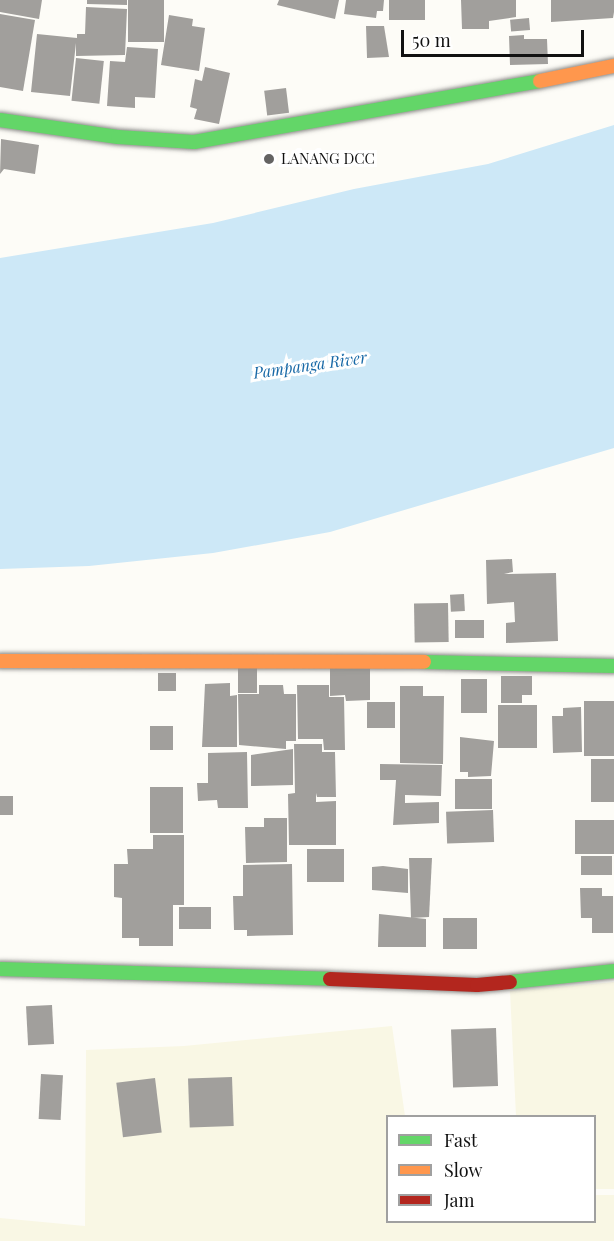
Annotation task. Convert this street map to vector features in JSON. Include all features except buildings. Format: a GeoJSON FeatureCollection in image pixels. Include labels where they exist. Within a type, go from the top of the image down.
{"type":"FeatureCollection","features":[{"type":"Feature","properties":{"kind":"street"},"geometry":{"type":"LineString","coordinates":[[0,120],[117,137],[194,142],[420,106],[614,66]]}},
{"type":"Feature","properties":{"kind":"street"},"geometry":{"type":"LineString","coordinates":[[0,661],[532,662],[614,666]]}},
{"type":"Feature","properties":{"kind":"street"},"geometry":{"type":"LineString","coordinates":[[0,969],[224,974],[477,985],[614,971]]}},
{"type":"Feature","properties":{"kind":"shaded area"},"geometry":{"type":"Polygon","coordinates":[[[614,982],[614,1189],[596,1189],[596,1115],[516,1115],[510,991],[614,982]]]}},
{"type":"Feature","properties":{"kind":"shaded area"},"geometry":{"type":"Polygon","coordinates":[[[392,1026],[405,1115],[386,1115],[386,1223],[596,1223],[596,1195],[614,1195],[614,1241],[0,1241],[0,1218],[85,1226],[86,1050],[184,1046],[392,1026]]]}},
{"type":"Feature","properties":{"kind":"water","name":"Pampanga River"},"geometry":{"type":"Polygon","coordinates":[[[614,125],[614,448],[330,532],[213,553],[89,566],[0,569],[0,258],[213,223],[354,189],[488,164],[614,125]]]}},
{"type":"Feature","properties":{"kind":"traffic: fast"},"geometry":{"type":"LineString","coordinates":[[0,120],[118,137],[194,142],[540,81]]}},
{"type":"Feature","properties":{"kind":"traffic: fast"},"geometry":{"type":"LineString","coordinates":[[424,662],[614,666]]}},
{"type":"Feature","properties":{"kind":"traffic: fast"},"geometry":{"type":"LineString","coordinates":[[0,969],[330,979]]}},
{"type":"Feature","properties":{"kind":"traffic: fast"},"geometry":{"type":"LineString","coordinates":[[510,982],[614,971]]}},
{"type":"Feature","properties":{"kind":"traffic: slow"},"geometry":{"type":"LineString","coordinates":[[540,81],[614,66]]}},
{"type":"Feature","properties":{"kind":"traffic: slow"},"geometry":{"type":"LineString","coordinates":[[0,661],[424,662]]}},
{"type":"Feature","properties":{"kind":"traffic: jam"},"geometry":{"type":"LineString","coordinates":[[330,979],[477,985],[510,982]]}},
{"type":"Feature","properties":{"kind":"place","name":"LANANG DCC"},"geometry":{"type":"Point","coordinates":[269,159]}}]}
